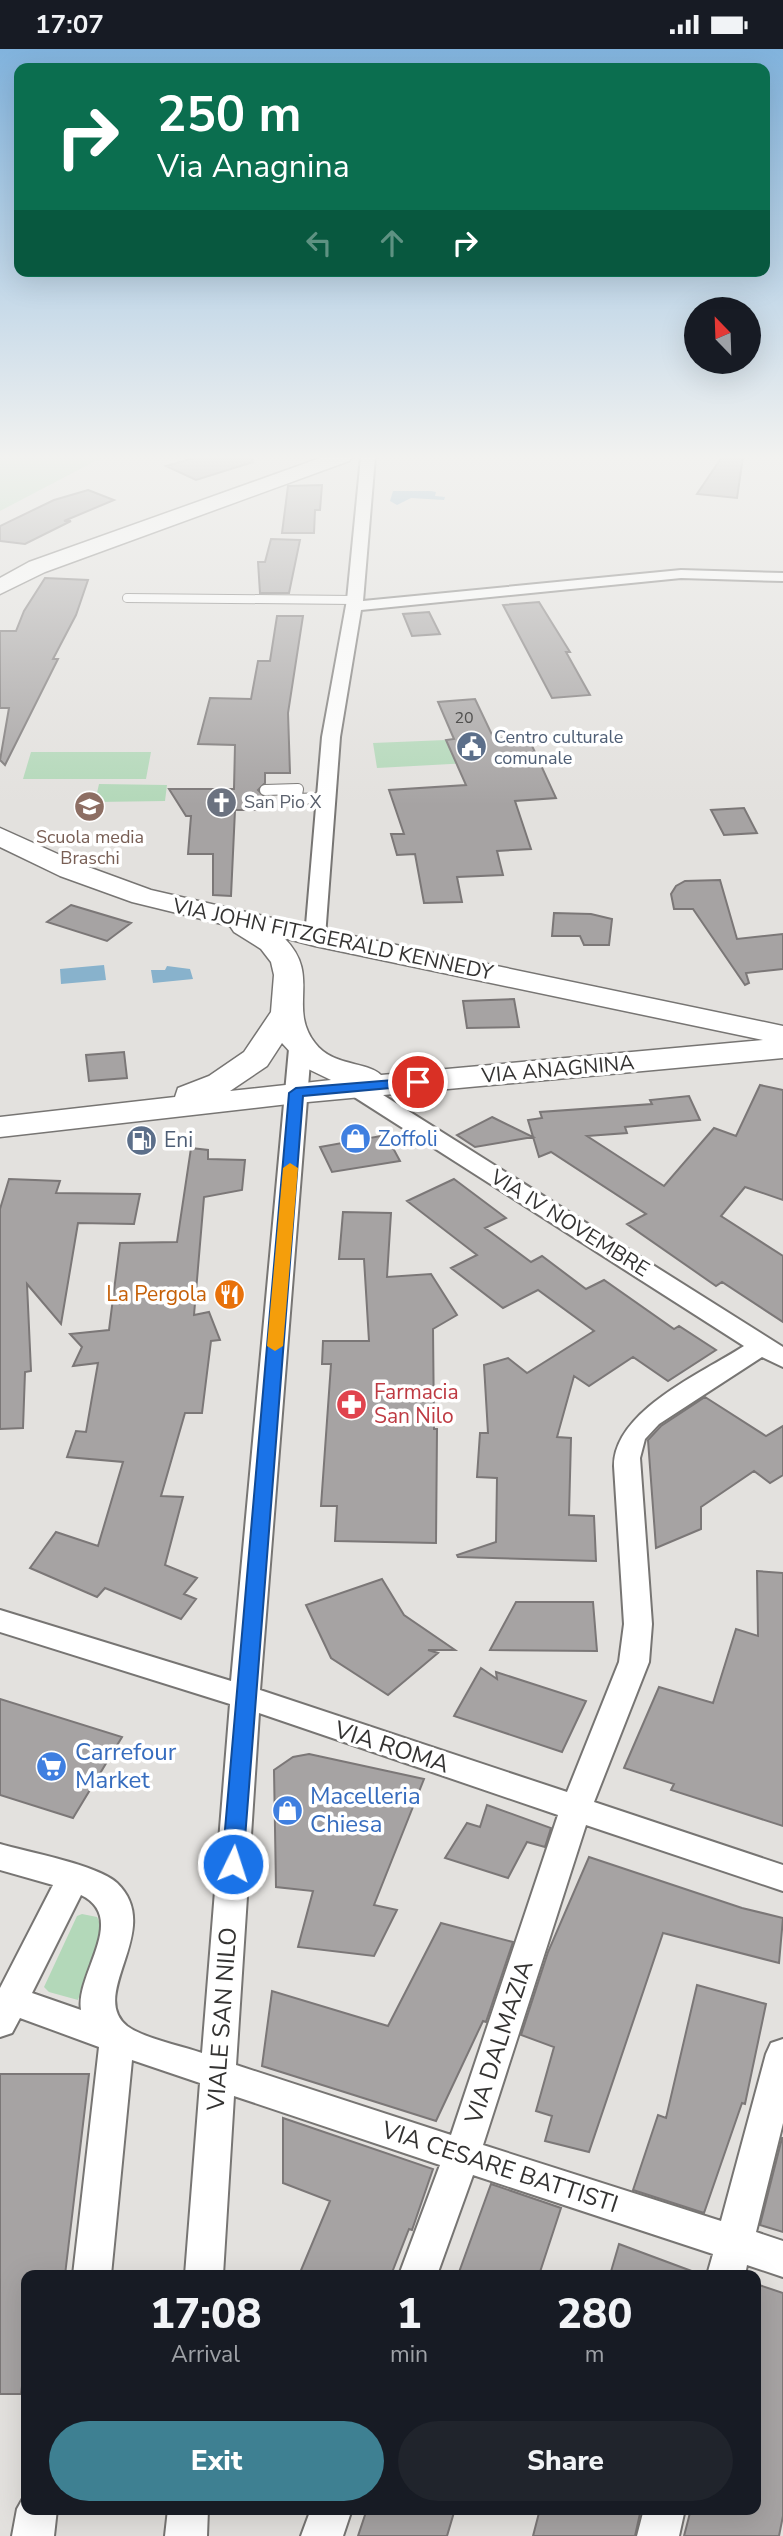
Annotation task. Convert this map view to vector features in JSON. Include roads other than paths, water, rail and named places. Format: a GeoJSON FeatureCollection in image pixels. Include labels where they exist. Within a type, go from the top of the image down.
{"type":"FeatureCollection","features":[{"type":"Feature","properties":{"kind":"main road"},"geometry":{"type":"LineString","coordinates":[[0,587],[27,573]]}},
{"type":"Feature","properties":{"kind":"main road","name":"VIA JOHN FITZGERALD KENNEDY"},"geometry":{"type":"LineString","coordinates":[[0,837],[70,870],[142,896],[315,937],[674,1012],[739,1040]]}},
{"type":"Feature","properties":{"kind":"main road"},"geometry":{"type":"LineString","coordinates":[[222,915],[261,935],[279,951],[289,970],[287,1012],[300,1049],[331,1072],[392,1085]]}},
{"type":"Feature","properties":{"kind":"main road"},"geometry":{"type":"LineString","coordinates":[[289,970],[304,955],[325,948],[354,945]]}},
{"type":"Feature","properties":{"kind":"main road"},"geometry":{"type":"LineString","coordinates":[[131,1110],[181,1098],[221,1083],[256,1059],[287,1012]]}},
{"type":"Feature","properties":{"kind":"main road"},"geometry":{"type":"LineString","coordinates":[[739,1040],[783,1035]]}},
{"type":"Feature","properties":{"kind":"main road","name":"VIA ANAGNINA"},"geometry":{"type":"LineString","coordinates":[[0,1127],[131,1110],[392,1085],[739,1040],[783,1048]]}},
{"type":"Feature","properties":{"kind":"street"},"geometry":{"type":"LineString","coordinates":[[315,937],[337,688],[354,603],[357,573]]}},
{"type":"Feature","properties":{"kind":"street"},"geometry":{"type":"LineString","coordinates":[[354,603],[692,573]]}},
{"type":"Feature","properties":{"kind":"street"},"geometry":{"type":"LineString","coordinates":[[694,573],[783,577]]}},
{"type":"Feature","properties":{"kind":"street","name":"VIALE SAN NILO"},"geometry":{"type":"LineString","coordinates":[[204,2270],[245,1697],[300,1049]]}},
{"type":"Feature","properties":{"kind":"street","name":"VIA IV NOVEMBRE"},"geometry":{"type":"LineString","coordinates":[[356,1088],[772,1352]]}},
{"type":"Feature","properties":{"kind":"street","name":"VIA DALMAZIA"},"geometry":{"type":"LineString","coordinates":[[420,2270],[462,2155],[576,1808],[627,1684],[636,1652],[638,1624],[626,1466],[631,1438],[650,1418],[772,1352]]}},
{"type":"Feature","properties":{"kind":"street","name":"VIA ROMA"},"geometry":{"type":"LineString","coordinates":[[0,1621],[245,1697],[783,1878]]}},
{"type":"Feature","properties":{"kind":"street"},"geometry":{"type":"LineString","coordinates":[[0,1857],[90,1883],[105,1892],[115,1904],[119,1919],[97,2008],[99,2020],[117,2039],[93,2270]]}},
{"type":"Feature","properties":{"kind":"street"},"geometry":{"type":"LineString","coordinates":[[6,2011],[73,1879]]}},
{"type":"Feature","properties":{"kind":"street","name":"VIA CESARE BATTISTI"},"geometry":{"type":"LineString","coordinates":[[6,2011],[117,2039],[462,2155],[730,2259],[783,2259]]}},
{"type":"Feature","properties":{"kind":"street"},"geometry":{"type":"LineString","coordinates":[[730,2259],[783,2054]]}},
{"type":"Feature","properties":{"kind":"street"},"geometry":{"type":"LineString","coordinates":[[33,2536],[36,2515]]}},
{"type":"Feature","properties":{"kind":"street"},"geometry":{"type":"LineString","coordinates":[[186,2536],[188,2515]]}},
{"type":"Feature","properties":{"kind":"street"},"geometry":{"type":"LineString","coordinates":[[322,2536],[330,2515]]}},
{"type":"Feature","properties":{"kind":"street"},"geometry":{"type":"LineString","coordinates":[[659,2536],[664,2515]]}},
{"type":"Feature","properties":{"kind":"lane"},"geometry":{"type":"LineString","coordinates":[[127,598],[354,603]]}},
{"type":"Feature","properties":{"kind":"lane"},"geometry":{"type":"LineString","coordinates":[[265,790],[298,789],[296,799],[327,797]]}},
{"type":"Feature","properties":{"kind":"water"},"geometry":{"type":"Polygon","coordinates":[[[104,965],[106,980],[61,984],[60,969],[104,965]]]}},
{"type":"Feature","properties":{"kind":"water"},"geometry":{"type":"Polygon","coordinates":[[[167,966],[190,969],[193,979],[153,983],[151,970],[165,970],[167,966]]]}},
{"type":"Feature","properties":{"kind":"place","name":"Centro culturale comunale"},"geometry":{"type":"Point","coordinates":[471,747]}},
{"type":"Feature","properties":{"kind":"place","name":"San Pio X"},"geometry":{"type":"Point","coordinates":[221,802]}},
{"type":"Feature","properties":{"kind":"place","name":"Scuola media Braschi"},"geometry":{"type":"Point","coordinates":[90,806]}},
{"type":"Feature","properties":{"kind":"place","name":"Zoffoli"},"geometry":{"type":"Point","coordinates":[355,1139]}},
{"type":"Feature","properties":{"kind":"place","name":"Eni"},"geometry":{"type":"Point","coordinates":[141,1140]}},
{"type":"Feature","properties":{"kind":"place","name":"La Pergola"},"geometry":{"type":"Point","coordinates":[230,1294]}},
{"type":"Feature","properties":{"kind":"place","name":"Farmacia San Nilo"},"geometry":{"type":"Point","coordinates":[351,1404]}},
{"type":"Feature","properties":{"kind":"place","name":"Carrefour Market"},"geometry":{"type":"Point","coordinates":[52,1766]}},
{"type":"Feature","properties":{"kind":"place","name":"Macelleria Chiesa"},"geometry":{"type":"Point","coordinates":[287,1810]}}]}
